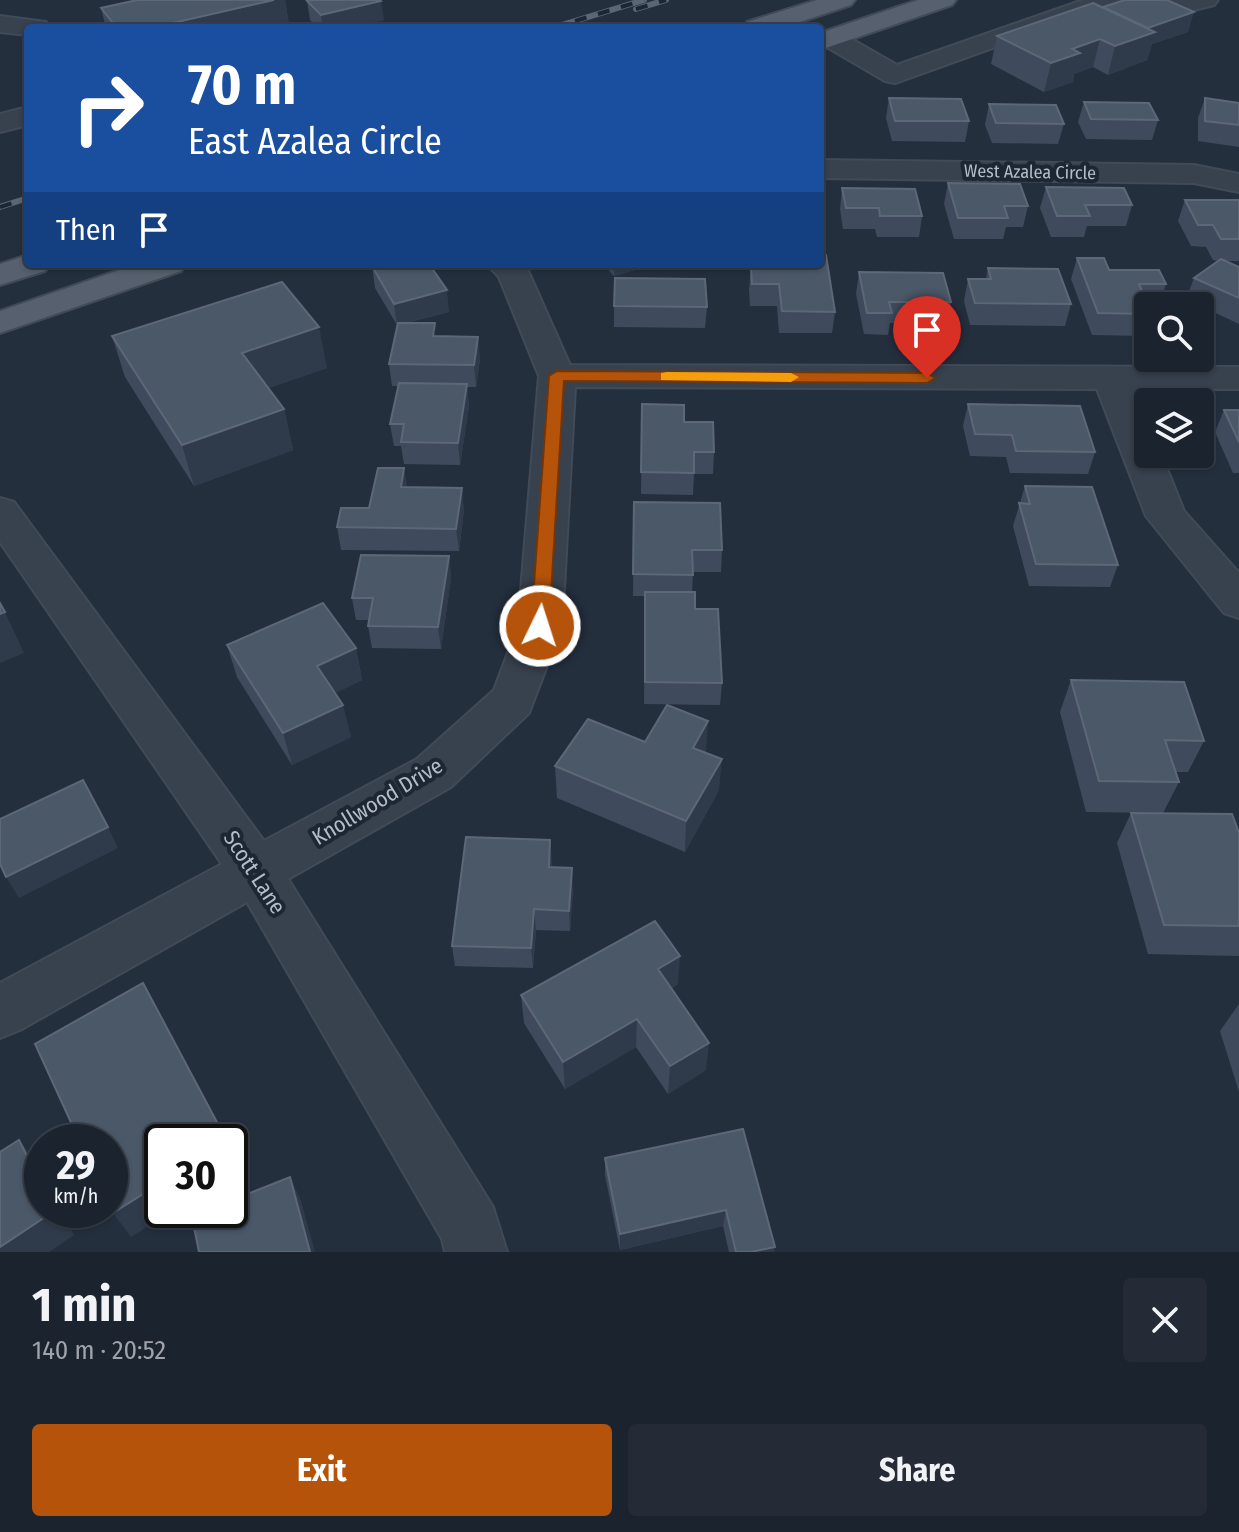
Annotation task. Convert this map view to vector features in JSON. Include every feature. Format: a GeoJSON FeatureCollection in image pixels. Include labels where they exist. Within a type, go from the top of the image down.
{"type":"FeatureCollection","features":[{"type":"Feature","properties":{"kind":"main road"},"geometry":{"type":"LineString","coordinates":[[768,24],[842,0]]}},
{"type":"Feature","properties":{"kind":"main road"},"geometry":{"type":"LineString","coordinates":[[825,40],[943,0]]}},
{"type":"Feature","properties":{"kind":"main road"},"geometry":{"type":"LineString","coordinates":[[0,275],[24,267]]}},
{"type":"Feature","properties":{"kind":"main road"},"geometry":{"type":"LineString","coordinates":[[0,323],[158,268]]}},
{"type":"Feature","properties":{"kind":"street"},"geometry":{"type":"LineString","coordinates":[[0,16],[11,0]]}},
{"type":"Feature","properties":{"kind":"street"},"geometry":{"type":"LineString","coordinates":[[825,40],[895,75],[1107,0]]}},
{"type":"Feature","properties":{"kind":"street"},"geometry":{"type":"LineString","coordinates":[[1128,0],[1178,7],[1205,0]]}},
{"type":"Feature","properties":{"kind":"street"},"geometry":{"type":"LineString","coordinates":[[0,24],[24,27]]}},
{"type":"Feature","properties":{"kind":"street"},"geometry":{"type":"LineString","coordinates":[[0,123],[24,117]]}},
{"type":"Feature","properties":{"kind":"street","name":"West Azalea Circle"},"geometry":{"type":"LineString","coordinates":[[824,169],[1194,174],[1239,183]]}},
{"type":"Feature","properties":{"kind":"street","name":"Knollwood Drive"},"geometry":{"type":"LineString","coordinates":[[0,1012],[434,773],[513,700],[540,626],[557,376],[514,273],[508,268]]}},
{"type":"Feature","properties":{"kind":"street"},"geometry":{"type":"LineString","coordinates":[[557,376],[1239,378]]}},
{"type":"Feature","properties":{"kind":"street"},"geometry":{"type":"LineString","coordinates":[[1112,379],[1166,516],[1239,602]]}},
{"type":"Feature","properties":{"kind":"street","name":"Scott Lane"},"geometry":{"type":"LineString","coordinates":[[0,512],[256,871],[471,1229],[476,1252]]}},
{"type":"Feature","properties":{"kind":"building"},"geometry":{"type":"Polygon","coordinates":[[[137,0],[274,0],[169,24],[114,24],[101,8],[137,0]]]}},
{"type":"Feature","properties":{"kind":"building"},"geometry":{"type":"Polygon","coordinates":[[[1125,0],[1167,0],[1194,12],[1148,28],[1103,7],[1125,0]]]}},
{"type":"Feature","properties":{"kind":"building"},"geometry":{"type":"Polygon","coordinates":[[[307,1],[381,1],[321,15],[307,1]]]}},
{"type":"Feature","properties":{"kind":"building"},"geometry":{"type":"Polygon","coordinates":[[[1093,3],[1155,32],[1115,46],[1100,39],[1072,49],[1080,53],[1051,63],[997,36],[1093,3]]]}},
{"type":"Feature","properties":{"kind":"building"},"geometry":{"type":"Polygon","coordinates":[[[889,98],[961,99],[969,121],[895,121],[889,98]]]}},
{"type":"Feature","properties":{"kind":"building"},"geometry":{"type":"Polygon","coordinates":[[[1205,98],[1239,103],[1239,125],[1205,121],[1205,98]]]}},
{"type":"Feature","properties":{"kind":"building"},"geometry":{"type":"Polygon","coordinates":[[[1084,102],[1149,103],[1158,120],[1091,119],[1084,102]]]}},
{"type":"Feature","properties":{"kind":"building"},"geometry":{"type":"Polygon","coordinates":[[[989,104],[1056,105],[1064,124],[996,123],[989,104]]]}},
{"type":"Feature","properties":{"kind":"building"},"geometry":{"type":"Polygon","coordinates":[[[948,183],[1020,184],[1028,206],[1004,206],[1008,218],[958,218],[948,183]]]}},
{"type":"Feature","properties":{"kind":"building"},"geometry":{"type":"Polygon","coordinates":[[[1046,187],[1124,188],[1132,205],[1085,205],[1090,216],[1057,216],[1046,187]]]}},
{"type":"Feature","properties":{"kind":"building"},"geometry":{"type":"Polygon","coordinates":[[[842,188],[915,189],[922,216],[880,216],[879,208],[846,208],[842,188]]]}},
{"type":"Feature","properties":{"kind":"building"},"geometry":{"type":"Polygon","coordinates":[[[1185,200],[1239,200],[1239,239],[1221,239],[1213,225],[1198,225],[1185,200]]]}},
{"type":"Feature","properties":{"kind":"building"},"geometry":{"type":"Polygon","coordinates":[[[826,255],[835,312],[782,311],[779,284],[752,284],[751,268],[824,268],[826,255]]]}},
{"type":"Feature","properties":{"kind":"building"},"geometry":{"type":"Polygon","coordinates":[[[1077,258],[1104,258],[1109,270],[1159,270],[1166,284],[1139,284],[1142,292],[1134,292],[1134,314],[1098,313],[1077,258]]]}},
{"type":"Feature","properties":{"kind":"building"},"geometry":{"type":"Polygon","coordinates":[[[1221,259],[1239,267],[1239,298],[1194,278],[1221,259]]]}},
{"type":"Feature","properties":{"kind":"building"},"geometry":{"type":"Polygon","coordinates":[[[373,268],[432,268],[447,290],[394,304],[373,268]]]}},
{"type":"Feature","properties":{"kind":"building"},"geometry":{"type":"Polygon","coordinates":[[[988,268],[1058,269],[1071,304],[975,303],[968,279],[991,279],[988,268]]]}},
{"type":"Feature","properties":{"kind":"building"},"geometry":{"type":"Polygon","coordinates":[[[859,272],[943,273],[951,302],[889,302],[892,313],[867,313],[859,272]]]}},
{"type":"Feature","properties":{"kind":"building"},"geometry":{"type":"Polygon","coordinates":[[[615,278],[705,279],[707,307],[614,306],[615,278]]]}},
{"type":"Feature","properties":{"kind":"building"},"geometry":{"type":"Polygon","coordinates":[[[282,282],[319,327],[242,353],[284,409],[182,445],[112,336],[282,282]]]}},
{"type":"Feature","properties":{"kind":"building"},"geometry":{"type":"Polygon","coordinates":[[[398,323],[435,323],[433,336],[478,337],[474,365],[389,364],[398,323]]]}},
{"type":"Feature","properties":{"kind":"building"},"geometry":{"type":"Polygon","coordinates":[[[399,383],[467,384],[458,443],[401,442],[404,424],[390,424],[399,383]]]}},
{"type":"Feature","properties":{"kind":"building"},"geometry":{"type":"Polygon","coordinates":[[[642,404],[684,405],[684,422],[713,422],[714,452],[694,452],[694,473],[641,472],[642,404]]]}},
{"type":"Feature","properties":{"kind":"building"},"geometry":{"type":"Polygon","coordinates":[[[968,404],[1080,406],[1095,452],[1016,451],[1012,435],[975,434],[968,404]]]}},
{"type":"Feature","properties":{"kind":"building"},"geometry":{"type":"Polygon","coordinates":[[[1224,410],[1239,410],[1239,442],[1224,410]]]}},
{"type":"Feature","properties":{"kind":"building"},"geometry":{"type":"Polygon","coordinates":[[[378,468],[404,468],[401,487],[462,488],[456,529],[337,527],[341,508],[369,508],[378,468]]]}},
{"type":"Feature","properties":{"kind":"building"},"geometry":{"type":"Polygon","coordinates":[[[1025,486],[1092,487],[1118,565],[1036,564],[1019,503],[1030,504],[1025,486]]]}},
{"type":"Feature","properties":{"kind":"building"},"geometry":{"type":"Polygon","coordinates":[[[634,502],[720,503],[722,550],[692,550],[693,575],[633,574],[634,502]]]}},
{"type":"Feature","properties":{"kind":"building"},"geometry":{"type":"Polygon","coordinates":[[[361,555],[449,556],[438,627],[368,626],[373,598],[352,598],[361,555]]]}},
{"type":"Feature","properties":{"kind":"building"},"geometry":{"type":"Polygon","coordinates":[[[645,592],[695,592],[695,609],[718,609],[722,683],[645,682],[645,592]]]}},
{"type":"Feature","properties":{"kind":"building"},"geometry":{"type":"Polygon","coordinates":[[[323,603],[356,648],[317,666],[343,705],[283,733],[227,645],[323,603]]]}},
{"type":"Feature","properties":{"kind":"building"},"geometry":{"type":"Polygon","coordinates":[[[1071,680],[1184,682],[1204,741],[1165,740],[1179,782],[1099,781],[1071,680]]]}},
{"type":"Feature","properties":{"kind":"building"},"geometry":{"type":"Polygon","coordinates":[[[667,705],[708,721],[693,748],[722,759],[686,821],[555,766],[588,719],[645,742],[667,705]]]}},
{"type":"Feature","properties":{"kind":"building"},"geometry":{"type":"Polygon","coordinates":[[[83,780],[108,827],[6,877],[0,864],[0,819],[83,780]]]}},
{"type":"Feature","properties":{"kind":"building"},"geometry":{"type":"Polygon","coordinates":[[[1131,813],[1232,814],[1239,833],[1239,926],[1164,925],[1131,813]]]}},
{"type":"Feature","properties":{"kind":"building"},"geometry":{"type":"Polygon","coordinates":[[[466,837],[550,840],[549,867],[572,868],[569,911],[534,909],[531,948],[452,946],[466,837]]]}},
{"type":"Feature","properties":{"kind":"building"},"geometry":{"type":"Polygon","coordinates":[[[655,921],[680,956],[658,969],[709,1043],[670,1066],[637,1019],[563,1062],[521,995],[655,921]]]}},
{"type":"Feature","properties":{"kind":"building"},"geometry":{"type":"Polygon","coordinates":[[[143,983],[218,1124],[144,1124],[144,1193],[128,1204],[128,1124],[72,1124],[35,1044],[143,983]]]}},
{"type":"Feature","properties":{"kind":"building"},"geometry":{"type":"Polygon","coordinates":[[[743,1129],[775,1247],[736,1252],[726,1210],[620,1234],[605,1158],[743,1129]]]}},
{"type":"Feature","properties":{"kind":"building"},"geometry":{"type":"Polygon","coordinates":[[[19,1140],[24,1150],[24,1228],[28,1228],[0,1247],[0,1152],[19,1140]]]}},
{"type":"Feature","properties":{"kind":"building"},"geometry":{"type":"Polygon","coordinates":[[[290,1177],[310,1252],[199,1252],[194,1228],[248,1228],[248,1194],[290,1177]]]}},
{"type":"Feature","properties":{"kind":"railway"},"geometry":{"type":"LineString","coordinates":[[565,24],[644,0]]}},
{"type":"Feature","properties":{"kind":"railway"},"geometry":{"type":"LineString","coordinates":[[636,9],[666,0]]}},
{"type":"Feature","properties":{"kind":"railway"},"geometry":{"type":"LineString","coordinates":[[0,207],[24,199]]}},
{"type":"Feature","properties":{"kind":"slow traffic"},"geometry":{"type":"LineString","coordinates":[[667,377],[791,377]]}},
{"type":"Feature","properties":{"kind":"route"},"geometry":{"type":"LineString","coordinates":[[540,626],[557,376],[927,378]]}}]}
